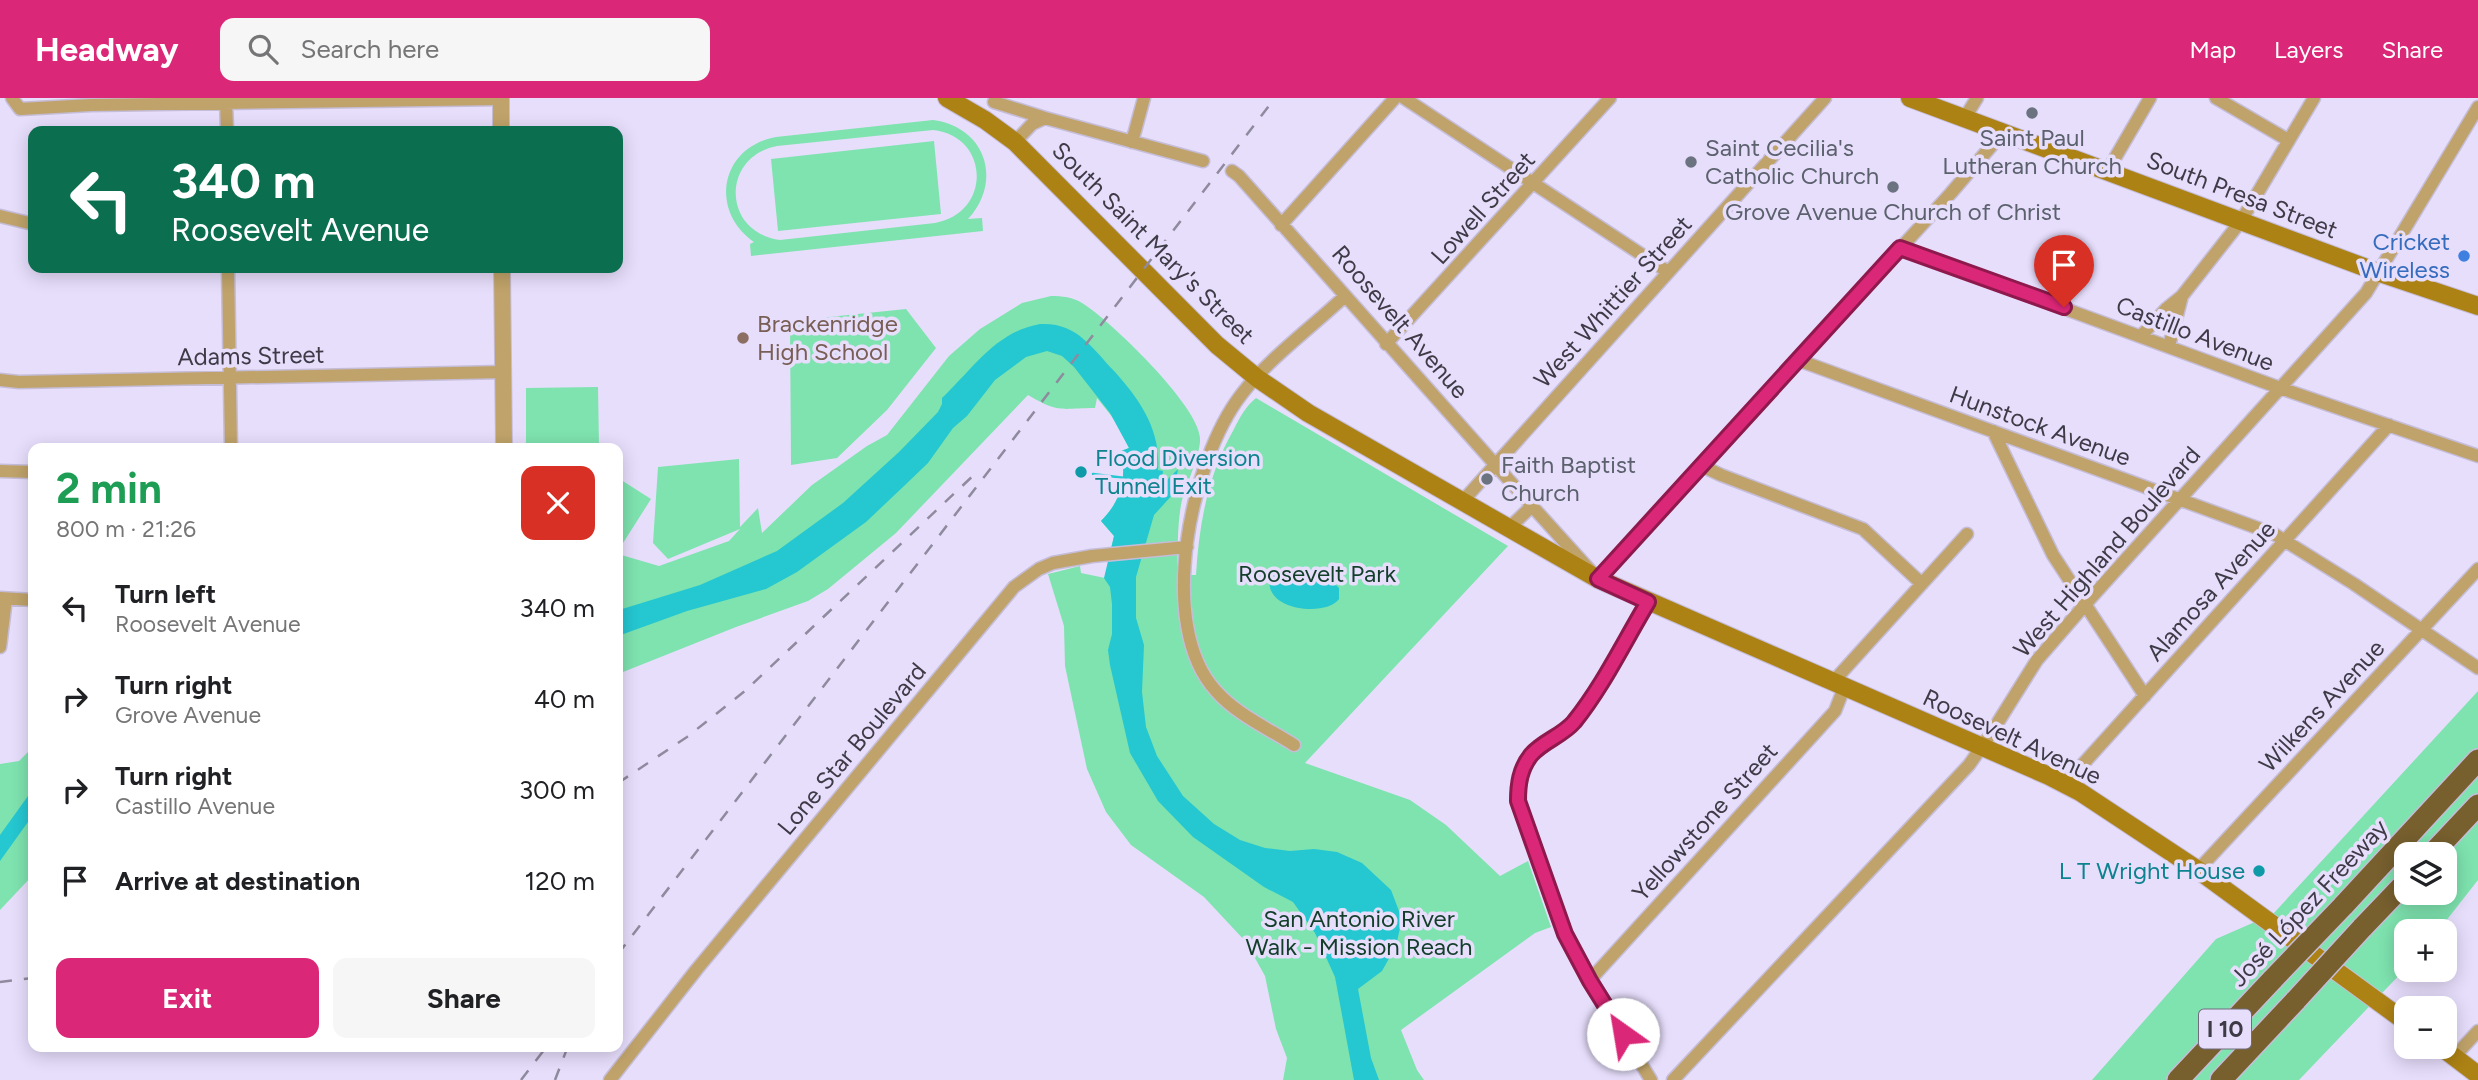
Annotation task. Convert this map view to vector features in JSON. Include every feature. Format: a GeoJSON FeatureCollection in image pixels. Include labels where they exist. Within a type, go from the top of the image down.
{"type":"FeatureCollection","features":[{"type":"Feature","properties":{"kind":"highway","name":"José López Freeway"},"geometry":{"type":"LineString","coordinates":[[2178,1080],[2478,760]]}},
{"type":"Feature","properties":{"kind":"highway"},"geometry":{"type":"LineString","coordinates":[[2443,842],[2478,805]]}},
{"type":"Feature","properties":{"kind":"highway","name":"I 10"},"geometry":{"type":"LineString","coordinates":[[2221,1080],[2394,894]]}},
{"type":"Feature","properties":{"kind":"main road","name":"South Saint Mary's Street"},"geometry":{"type":"LineString","coordinates":[[947,98],[985,120],[1015,142],[1217,345],[1257,378]]}},
{"type":"Feature","properties":{"kind":"main road","name":"South Presa Street"},"geometry":{"type":"LineString","coordinates":[[1910,98],[2380,273],[2478,306]]}},
{"type":"Feature","properties":{"kind":"main road","name":"Roosevelt Avenue"},"geometry":{"type":"LineString","coordinates":[[1257,378],[1308,413],[1461,503],[1598,579],[2065,784],[2198,870],[2394,1013]]}},
{"type":"Feature","properties":{"kind":"main road"},"geometry":{"type":"LineString","coordinates":[[2456,1059],[2478,1075]]}},
{"type":"Feature","properties":{"kind":"street"},"geometry":{"type":"LineString","coordinates":[[12,98],[20,109],[91,102],[500,98],[501,126]]}},
{"type":"Feature","properties":{"kind":"street"},"geometry":{"type":"LineString","coordinates":[[1132,142],[1144,98]]}},
{"type":"Feature","properties":{"kind":"street"},"geometry":{"type":"LineString","coordinates":[[1281,225],[1395,98]]}},
{"type":"Feature","properties":{"kind":"street"},"geometry":{"type":"LineString","coordinates":[[1404,98],[1668,272]]}},
{"type":"Feature","properties":{"kind":"street","name":"Lowell Street"},"geometry":{"type":"LineString","coordinates":[[1386,344],[1610,98]]}},
{"type":"Feature","properties":{"kind":"street","name":"West Whittier Street"},"geometry":{"type":"LineString","coordinates":[[1461,503],[1825,98]]}},
{"type":"Feature","properties":{"kind":"street"},"geometry":{"type":"LineString","coordinates":[[1964,119],[1977,98]]}},
{"type":"Feature","properties":{"kind":"street"},"geometry":{"type":"LineString","coordinates":[[2108,170],[2150,98]]}},
{"type":"Feature","properties":{"kind":"street"},"geometry":{"type":"LineString","coordinates":[[2216,98],[2288,140]]}},
{"type":"Feature","properties":{"kind":"street"},"geometry":{"type":"LineString","coordinates":[[2141,336],[2182,296],[2241,221],[2314,98]]}},
{"type":"Feature","properties":{"kind":"street"},"geometry":{"type":"LineString","coordinates":[[985,120],[994,100]]}},
{"type":"Feature","properties":{"kind":"street","name":"South Saint Mary's Street"},"geometry":{"type":"LineString","coordinates":[[994,100],[1045,118],[1203,161]]}},
{"type":"Feature","properties":{"kind":"street"},"geometry":{"type":"LineString","coordinates":[[226,101],[227,126]]}},
{"type":"Feature","properties":{"kind":"street","name":"West Highland Boulevard"},"geometry":{"type":"LineString","coordinates":[[1673,1080],[1969,765],[2037,660],[2366,293],[2478,107]]}},
{"type":"Feature","properties":{"kind":"street","name":"South Saint Mary's Street"},"geometry":{"type":"LineString","coordinates":[[1015,142],[1032,124],[1045,118]]}},
{"type":"Feature","properties":{"kind":"street"},"geometry":{"type":"LineString","coordinates":[[1598,579],[1900,248],[1993,144],[2000,131]]}},
{"type":"Feature","properties":{"kind":"street","name":"Roosevelt Avenue"},"geometry":{"type":"LineString","coordinates":[[1232,171],[1598,579]]}},
{"type":"Feature","properties":{"kind":"street"},"geometry":{"type":"LineString","coordinates":[[0,216],[28,224]]}},
{"type":"Feature","properties":{"kind":"street","name":"Castillo Avenue"},"geometry":{"type":"LineString","coordinates":[[1900,248],[2280,388],[2478,456]]}},
{"type":"Feature","properties":{"kind":"street"},"geometry":{"type":"LineString","coordinates":[[228,273],[231,443]]}},
{"type":"Feature","properties":{"kind":"street"},"geometry":{"type":"LineString","coordinates":[[502,273],[504,443]]}},
{"type":"Feature","properties":{"kind":"street"},"geometry":{"type":"LineString","coordinates":[[1294,746],[1216,692],[1196,658],[1186,620],[1184,589],[1190,517],[1207,457],[1239,397],[1345,296]]}},
{"type":"Feature","properties":{"kind":"street"},"geometry":{"type":"LineString","coordinates":[[2169,346],[2182,296]]}},
{"type":"Feature","properties":{"kind":"street","name":"Hunstock Avenue"},"geometry":{"type":"LineString","coordinates":[[1798,360],[2285,540],[2478,668]]}},
{"type":"Feature","properties":{"kind":"street","name":"Adams Street"},"geometry":{"type":"LineString","coordinates":[[0,380],[19,382],[503,372]]}},
{"type":"Feature","properties":{"kind":"street","name":"Alamosa Avenue"},"geometry":{"type":"LineString","coordinates":[[2065,784],[2389,425]]}},
{"type":"Feature","properties":{"kind":"street"},"geometry":{"type":"LineString","coordinates":[[1993,431],[2053,555],[2145,696]]}},
{"type":"Feature","properties":{"kind":"street"},"geometry":{"type":"LineString","coordinates":[[1702,466],[1863,529],[1922,584]]}},
{"type":"Feature","properties":{"kind":"street"},"geometry":{"type":"LineString","coordinates":[[0,471],[28,472]]}},
{"type":"Feature","properties":{"kind":"street"},"geometry":{"type":"LineString","coordinates":[[1508,529],[1532,506]]}},
{"type":"Feature","properties":{"kind":"street","name":"Yellowstone Street"},"geometry":{"type":"LineString","coordinates":[[1590,981],[1835,711],[1838,686],[1922,584],[1968,534]]}},
{"type":"Feature","properties":{"kind":"street","name":"Lone Star Boulevard"},"geometry":{"type":"LineString","coordinates":[[610,1080],[697,969],[1003,598],[1026,578],[1053,563],[1092,556],[1187,547]]}},
{"type":"Feature","properties":{"kind":"street","name":"Wilkens Avenue"},"geometry":{"type":"LineString","coordinates":[[2198,870],[2478,569]]}},
{"type":"Feature","properties":{"kind":"street"},"geometry":{"type":"LineString","coordinates":[[0,647],[3,598],[28,600]]}},
{"type":"Feature","properties":{"kind":"street"},"geometry":{"type":"LineString","coordinates":[[1648,602],[1587,705],[1570,726],[1544,743],[1532,755],[1518,782],[1518,801],[1560,923],[1590,981],[1651,1080]]}},
{"type":"Feature","properties":{"kind":"street"},"geometry":{"type":"LineString","coordinates":[[2457,1045],[2478,1031]]}},
{"type":"Feature","properties":{"kind":"green space"},"geometry":{"type":"Polygon","coordinates":[[[933,120],[951,125],[966,133],[977,144],[984,158],[985,188],[979,204],[968,219],[982,218],[983,231],[751,256],[750,244],[754,242],[740,229],[731,214],[726,198],[727,182],[733,166],[743,153],[757,143],[776,137],[933,120]],[[933,130],[777,146],[759,153],[746,164],[738,178],[736,194],[739,210],[747,223],[761,234],[780,240],[935,223],[954,216],[967,205],[974,191],[977,175],[974,159],[965,146],[952,135],[933,130]]]}},
{"type":"Feature","properties":{"kind":"green space"},"geometry":{"type":"Polygon","coordinates":[[[934,141],[941,214],[778,231],[771,159],[934,141]]]}},
{"type":"Feature","properties":{"kind":"green space","name":"San Antonio River Walk - Mission Reach"},"geometry":{"type":"Polygon","coordinates":[[[1051,296],[1067,297],[1079,301],[1095,312],[1170,386],[1196,424],[1200,445],[1181,505],[1177,575],[1196,575],[1202,518],[1211,482],[1225,446],[1246,408],[1256,398],[1508,546],[1305,763],[1410,800],[1446,825],[1500,876],[1528,861],[1551,927],[1535,933],[1401,1030],[1417,1070],[1424,1080],[1283,1080],[1287,1058],[1276,1029],[1265,976],[1246,942],[1204,897],[1131,845],[1106,812],[1087,769],[1065,666],[1064,626],[1048,574],[1080,566],[1081,573],[1105,578],[1114,536],[1101,521],[1118,497],[1123,480],[1121,451],[1129,448],[1117,423],[1097,398],[1095,408],[1061,409],[1028,395],[896,533],[828,589],[808,601],[623,672],[623,555],[659,566],[729,541],[740,529],[668,559],[653,543],[658,467],[739,459],[740,527],[758,508],[762,533],[812,485],[887,435],[949,356],[980,329],[1022,303],[1051,296]]]}},
{"type":"Feature","properties":{"kind":"green space"},"geometry":{"type":"Polygon","coordinates":[[[906,309],[936,348],[887,410],[837,458],[791,465],[790,321],[906,309]]]}},
{"type":"Feature","properties":{"kind":"green space"},"geometry":{"type":"Polygon","coordinates":[[[598,387],[599,443],[526,443],[526,388],[598,387]]]}},
{"type":"Feature","properties":{"kind":"green space"},"geometry":{"type":"Polygon","coordinates":[[[623,481],[651,499],[623,543],[623,481]]]}},
{"type":"Feature","properties":{"kind":"green space"},"geometry":{"type":"Polygon","coordinates":[[[2478,691],[2478,880],[2447,919],[2394,919],[2394,981],[2299,1080],[2092,1080],[2216,939],[2273,914],[2478,691]]]}},
{"type":"Feature","properties":{"kind":"green space"},"geometry":{"type":"Polygon","coordinates":[[[28,752],[28,880],[0,910],[0,764],[19,761],[28,752]]]}},
{"type":"Feature","properties":{"kind":"shaded area"},"geometry":{"type":"Polygon","coordinates":[[[1040,324],[1053,325],[1064,327],[1083,338],[1133,394],[1147,417],[1156,442],[1158,470],[1163,471],[1161,486],[1178,469],[1174,493],[1154,515],[1136,577],[1136,618],[1144,645],[1142,692],[1146,727],[1157,756],[1183,796],[1214,824],[1240,840],[1265,848],[1337,852],[1362,863],[1391,890],[1402,919],[1396,946],[1382,971],[1358,989],[1371,1058],[1379,1080],[1354,1080],[1335,977],[1315,933],[1293,902],[1264,887],[1193,837],[1158,801],[1130,753],[1108,650],[1112,634],[1112,604],[1110,587],[1104,578],[1114,536],[1101,521],[1118,497],[1123,480],[1121,451],[1129,448],[1110,413],[1062,356],[1047,351],[1026,357],[995,380],[967,416],[953,428],[928,463],[866,522],[797,572],[766,589],[687,611],[623,634],[623,609],[700,585],[777,551],[843,503],[938,412],[942,398],[986,353],[997,343],[1024,328],[1040,324]]]}},
{"type":"Feature","properties":{"kind":"shaded area"},"geometry":{"type":"Polygon","coordinates":[[[1278,570],[1332,581],[1339,588],[1339,599],[1322,608],[1297,608],[1286,604],[1276,598],[1270,589],[1270,578],[1278,570]]]}},
{"type":"Feature","properties":{"kind":"shaded area"},"geometry":{"type":"Polygon","coordinates":[[[28,796],[28,822],[0,861],[0,835],[28,796]]]}},
{"type":"Feature","properties":{"kind":"waterway"},"geometry":{"type":"LineString","coordinates":[[1093,474],[1125,478]]}},
{"type":"Feature","properties":{"kind":"railway"},"geometry":{"type":"LineString","coordinates":[[623,947],[1275,98]]}},
{"type":"Feature","properties":{"kind":"railway"},"geometry":{"type":"LineString","coordinates":[[623,780],[687,737],[745,691],[977,472]]}},
{"type":"Feature","properties":{"kind":"railway"},"geometry":{"type":"LineString","coordinates":[[0,982],[28,979]]}},
{"type":"Feature","properties":{"kind":"railway"},"geometry":{"type":"LineString","coordinates":[[521,1080],[542,1052]]}},
{"type":"Feature","properties":{"kind":"railway"},"geometry":{"type":"LineString","coordinates":[[555,1080],[566,1052]]}},
{"type":"Feature","properties":{"kind":"place","name":"Saint Paul Lutheran Church"},"geometry":{"type":"Point","coordinates":[2032,113]}},
{"type":"Feature","properties":{"kind":"place","name":"Saint Cecilia's Catholic Church"},"geometry":{"type":"Point","coordinates":[1691,162]}},
{"type":"Feature","properties":{"kind":"place","name":"Grove Avenue Church of Christ"},"geometry":{"type":"Point","coordinates":[1893,187]}},
{"type":"Feature","properties":{"kind":"place","name":"Cricket Wireless"},"geometry":{"type":"Point","coordinates":[2464,256]}},
{"type":"Feature","properties":{"kind":"place","name":"Brackenridge High School"},"geometry":{"type":"Point","coordinates":[743,338]}},
{"type":"Feature","properties":{"kind":"place","name":"Flood Diversion Tunnel Exit"},"geometry":{"type":"Point","coordinates":[1081,472]}},
{"type":"Feature","properties":{"kind":"place","name":"Faith Baptist Church"},"geometry":{"type":"Point","coordinates":[1487,479]}},
{"type":"Feature","properties":{"kind":"place","name":"L T Wright House"},"geometry":{"type":"Point","coordinates":[2259,871]}},
{"type":"Feature","properties":{"kind":"route"},"geometry":{"type":"LineString","coordinates":[[1623,1034],[1565,934],[1518,801],[1518,782],[1524,767],[1544,743],[1570,726],[1587,705],[1648,602],[1598,579],[1900,248],[2064,307]]}},
{"type":"Feature","properties":{"kind":"park label","name":"Roosevelt Park"},"geometry":{"type":"Point","coordinates":[1317,574]}}]}
